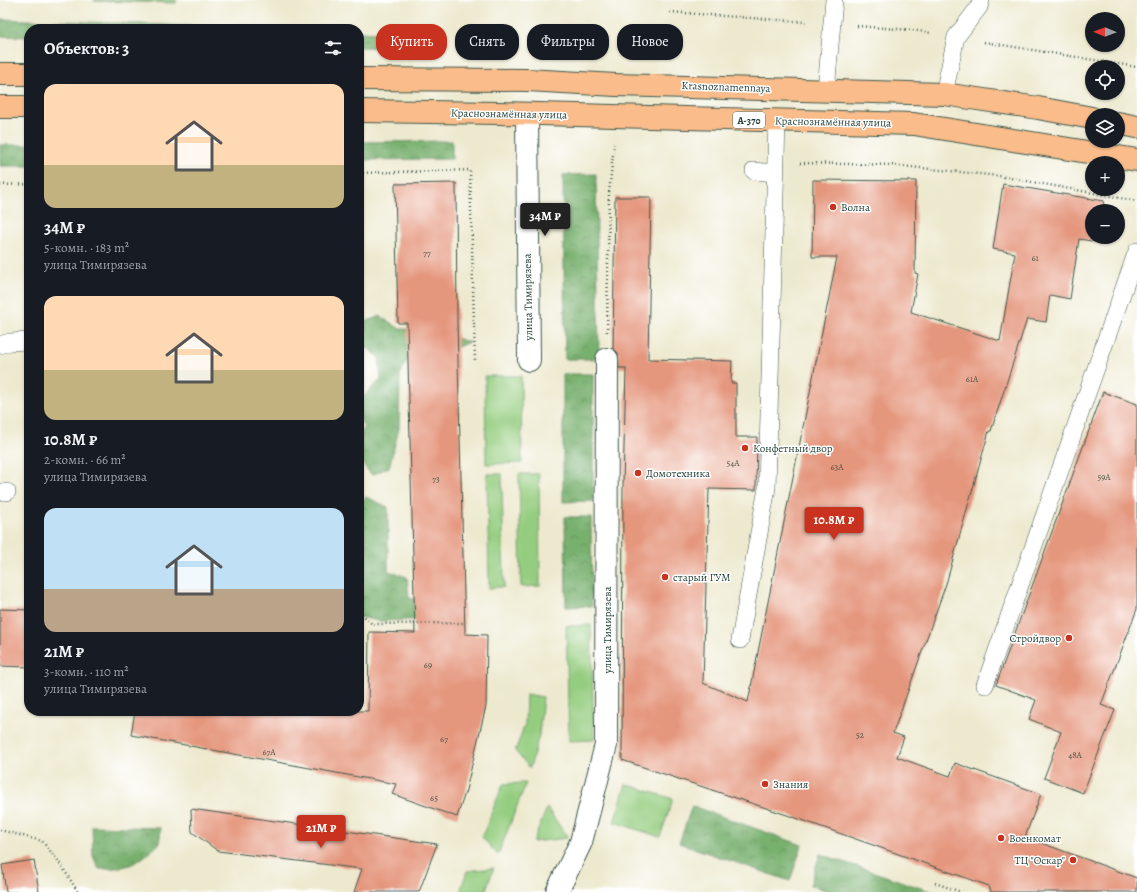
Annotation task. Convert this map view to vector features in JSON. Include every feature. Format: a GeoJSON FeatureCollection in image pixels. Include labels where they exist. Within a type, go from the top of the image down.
{"type":"FeatureCollection","features":[{"type":"Feature","properties":{"kind":"highway"},"geometry":{"type":"LineString","coordinates":[[0,74],[24,74]]}},
{"type":"Feature","properties":{"kind":"highway","name":"Krasnoznamennaya"},"geometry":{"type":"LineString","coordinates":[[364,79],[527,80],[616,85],[944,94],[1085,117]]}},
{"type":"Feature","properties":{"kind":"highway"},"geometry":{"type":"LineString","coordinates":[[0,107],[24,107]]}},
{"type":"Feature","properties":{"kind":"highway","name":"Краснознамённая улица"},"geometry":{"type":"LineString","coordinates":[[364,111],[914,124],[1137,160]]}},
{"type":"Feature","properties":{"kind":"highway"},"geometry":{"type":"LineString","coordinates":[[1125,124],[1137,127]]}},
{"type":"Feature","properties":{"kind":"street","name":"улица Тимирязева"},"geometry":{"type":"LineString","coordinates":[[527,114],[529,360]]}},
{"type":"Feature","properties":{"kind":"street","name":"улица Тимирязева"},"geometry":{"type":"LineString","coordinates":[[557,892],[581,842],[606,744],[607,359]]}},
{"type":"Feature","properties":{"kind":"lane"},"geometry":{"type":"LineString","coordinates":[[826,90],[834,0]]}},
{"type":"Feature","properties":{"kind":"lane"},"geometry":{"type":"LineString","coordinates":[[944,94],[956,37],[979,7],[981,0]]}},
{"type":"Feature","properties":{"kind":"lane"},"geometry":{"type":"LineString","coordinates":[[740,640],[767,488],[777,120]]}},
{"type":"Feature","properties":{"kind":"lane"},"geometry":{"type":"LineString","coordinates":[[754,171],[775,167]]}},
{"type":"Feature","properties":{"kind":"lane"},"geometry":{"type":"LineString","coordinates":[[985,685],[1137,251]]}},
{"type":"Feature","properties":{"kind":"lane"},"geometry":{"type":"LineString","coordinates":[[0,345],[10,342],[24,341]]}},
{"type":"Feature","properties":{"kind":"path"},"geometry":{"type":"LineString","coordinates":[[670,12],[912,30],[1137,67]]}},
{"type":"Feature","properties":{"kind":"path"},"geometry":{"type":"LineString","coordinates":[[607,359],[609,193],[616,116]]}},
{"type":"Feature","properties":{"kind":"path"},"geometry":{"type":"LineString","coordinates":[[775,167],[891,165],[999,176],[1137,201]]}},
{"type":"Feature","properties":{"kind":"path"},"geometry":{"type":"LineString","coordinates":[[364,173],[470,170],[475,361]]}},
{"type":"Feature","properties":{"kind":"path"},"geometry":{"type":"LineString","coordinates":[[0,186],[24,184]]}},
{"type":"Feature","properties":{"kind":"path"},"geometry":{"type":"LineString","coordinates":[[364,616],[372,624],[465,623]]}},
{"type":"Feature","properties":{"kind":"path"},"geometry":{"type":"LineString","coordinates":[[0,830],[42,841],[59,862],[78,892]]}},
{"type":"Feature","properties":{"kind":"path"},"geometry":{"type":"LineString","coordinates":[[935,883],[961,892]]}},
{"type":"Feature","properties":{"kind":"green space"},"geometry":{"type":"Polygon","coordinates":[[[176,0],[176,3],[94,1],[176,0]]]}},
{"type":"Feature","properties":{"kind":"green space"},"geometry":{"type":"Polygon","coordinates":[[[0,19],[138,24],[24,24],[24,37],[0,36],[0,19]]]}},
{"type":"Feature","properties":{"kind":"green space"},"geometry":{"type":"Polygon","coordinates":[[[364,32],[376,33],[376,47],[364,47],[364,32]]]}},
{"type":"Feature","properties":{"kind":"green space"},"geometry":{"type":"Polygon","coordinates":[[[452,141],[452,159],[364,160],[364,142],[452,141]]]}},
{"type":"Feature","properties":{"kind":"green space"},"geometry":{"type":"Polygon","coordinates":[[[0,145],[24,145],[24,166],[0,166],[0,145]]]}},
{"type":"Feature","properties":{"kind":"green space"},"geometry":{"type":"Polygon","coordinates":[[[596,174],[599,359],[565,359],[563,175],[596,174]]]}},
{"type":"Feature","properties":{"kind":"green space"},"geometry":{"type":"Polygon","coordinates":[[[380,316],[400,329],[430,330],[469,342],[453,349],[411,353],[400,374],[399,429],[389,467],[372,475],[364,465],[364,397],[369,390],[381,380],[379,357],[364,345],[364,323],[380,316]]]}},
{"type":"Feature","properties":{"kind":"green space"},"geometry":{"type":"Polygon","coordinates":[[[563,374],[593,374],[593,501],[563,502],[563,374]]]}},
{"type":"Feature","properties":{"kind":"green space"},"geometry":{"type":"Polygon","coordinates":[[[485,376],[521,376],[522,463],[486,464],[485,376]]]}},
{"type":"Feature","properties":{"kind":"green space"},"geometry":{"type":"Polygon","coordinates":[[[487,474],[502,474],[504,587],[489,588],[487,474]]]}},
{"type":"Feature","properties":{"kind":"green space"},"geometry":{"type":"Polygon","coordinates":[[[519,474],[539,474],[540,586],[521,587],[519,474]]]}},
{"type":"Feature","properties":{"kind":"green space"},"geometry":{"type":"Polygon","coordinates":[[[366,497],[388,507],[388,571],[407,577],[409,598],[442,605],[434,619],[379,621],[364,618],[364,500],[366,497]]]}},
{"type":"Feature","properties":{"kind":"green space"},"geometry":{"type":"Polygon","coordinates":[[[565,517],[591,517],[592,606],[566,607],[565,517]]]}},
{"type":"Feature","properties":{"kind":"green space"},"geometry":{"type":"Polygon","coordinates":[[[591,625],[594,740],[569,741],[566,626],[591,625]]]}},
{"type":"Feature","properties":{"kind":"green space"},"geometry":{"type":"Polygon","coordinates":[[[526,694],[543,697],[539,735],[530,768],[515,751],[525,724],[526,694]]]}},
{"type":"Feature","properties":{"kind":"green space"},"geometry":{"type":"Polygon","coordinates":[[[526,783],[498,855],[482,837],[503,784],[526,783]]]}},
{"type":"Feature","properties":{"kind":"green space"},"geometry":{"type":"Polygon","coordinates":[[[626,784],[673,799],[660,837],[614,822],[626,784]]]}},
{"type":"Feature","properties":{"kind":"green space"},"geometry":{"type":"Polygon","coordinates":[[[692,806],[802,845],[790,881],[679,843],[692,806]]]}},
{"type":"Feature","properties":{"kind":"green space"},"geometry":{"type":"Polygon","coordinates":[[[547,808],[568,838],[533,842],[547,808]]]}},
{"type":"Feature","properties":{"kind":"green space"},"geometry":{"type":"Polygon","coordinates":[[[92,826],[161,828],[159,844],[144,857],[132,864],[118,868],[99,869],[93,856],[92,826]]]}},
{"type":"Feature","properties":{"kind":"green space"},"geometry":{"type":"Polygon","coordinates":[[[820,854],[933,892],[831,892],[810,885],[820,854]]]}},
{"type":"Feature","properties":{"kind":"green space"},"geometry":{"type":"Polygon","coordinates":[[[494,868],[485,892],[460,892],[467,871],[494,868]]]}},
{"type":"Feature","properties":{"kind":"building"},"geometry":{"type":"Polygon","coordinates":[[[813,180],[916,181],[915,273],[918,274],[911,312],[1000,341],[1015,253],[993,249],[1003,184],[1104,201],[1103,204],[1085,204],[1085,240],[1079,239],[1070,299],[1050,295],[1046,322],[1027,319],[991,431],[989,431],[946,584],[893,733],[904,737],[897,757],[950,776],[955,763],[1041,794],[1025,837],[1137,878],[1137,892],[991,892],[989,886],[799,819],[622,760],[623,486],[626,368],[619,368],[618,353],[613,348],[615,197],[651,197],[648,359],[732,361],[731,383],[736,383],[736,437],[757,437],[756,490],[709,489],[703,683],[748,702],[837,257],[812,257],[813,180]]]}},
{"type":"Feature","properties":{"kind":"building"},"geometry":{"type":"Polygon","coordinates":[[[456,183],[457,322],[465,634],[487,635],[486,706],[466,790],[457,817],[392,794],[396,784],[131,735],[134,716],[364,716],[364,711],[368,711],[369,632],[415,633],[407,323],[398,323],[395,184],[456,183]]]}},
{"type":"Feature","properties":{"kind":"building"},"geometry":{"type":"Polygon","coordinates":[[[1103,392],[1137,404],[1137,609],[1101,705],[1115,710],[1083,793],[1044,778],[1061,732],[1029,719],[1036,700],[996,685],[1103,392]]]}},
{"type":"Feature","properties":{"kind":"building"},"geometry":{"type":"Polygon","coordinates":[[[0,609],[24,610],[24,667],[0,666],[0,609]]]}},
{"type":"Feature","properties":{"kind":"building"},"geometry":{"type":"Polygon","coordinates":[[[191,809],[437,844],[419,892],[354,892],[362,869],[218,851],[192,832],[191,809]]]}},
{"type":"Feature","properties":{"kind":"building"},"geometry":{"type":"Polygon","coordinates":[[[34,860],[39,892],[6,892],[2,865],[34,860]]]}},
{"type":"Feature","properties":{"kind":"place","name":"Волна"},"geometry":{"type":"Point","coordinates":[833,207]}},
{"type":"Feature","properties":{"kind":"place","name":"Конфетный двор"},"geometry":{"type":"Point","coordinates":[745,448]}},
{"type":"Feature","properties":{"kind":"place","name":"Домотехника"},"geometry":{"type":"Point","coordinates":[638,473]}},
{"type":"Feature","properties":{"kind":"place","name":"старый ГУМ"},"geometry":{"type":"Point","coordinates":[665,577]}},
{"type":"Feature","properties":{"kind":"place","name":"Стройдвор"},"geometry":{"type":"Point","coordinates":[1069,638]}},
{"type":"Feature","properties":{"kind":"place","name":"Знания"},"geometry":{"type":"Point","coordinates":[765,784]}},
{"type":"Feature","properties":{"kind":"place","name":"Военкомат"},"geometry":{"type":"Point","coordinates":[1001,838]}},
{"type":"Feature","properties":{"kind":"place","name":"ТЦ \"Оскар\""},"geometry":{"type":"Point","coordinates":[1073,860]}}]}
